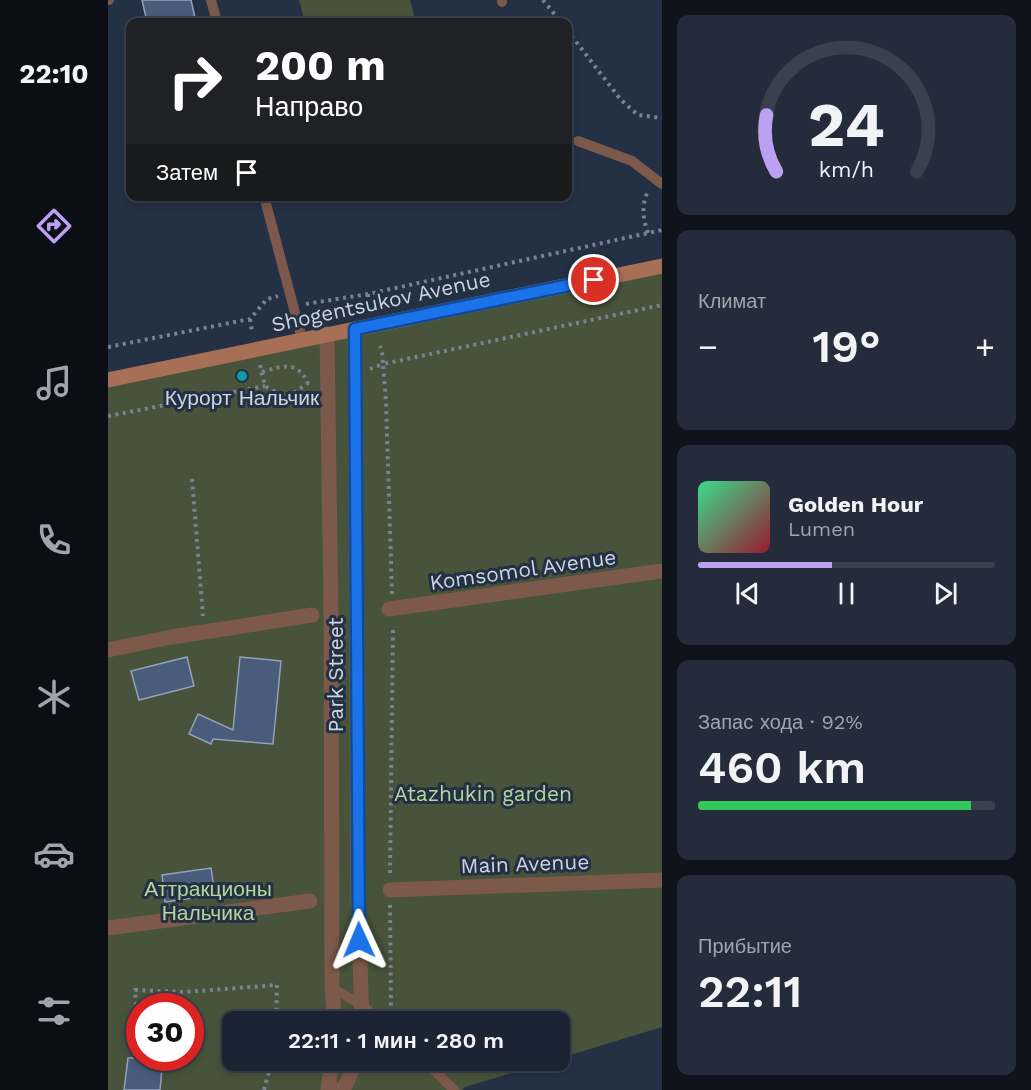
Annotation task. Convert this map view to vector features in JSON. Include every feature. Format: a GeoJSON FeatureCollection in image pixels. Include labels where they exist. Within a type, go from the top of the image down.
{"type":"FeatureCollection","features":[{"type":"Feature","properties":{"kind":"street","name":"Shogentsukov Avenue"},"geometry":{"type":"LineString","coordinates":[[108,380],[662,266]]}},
{"type":"Feature","properties":{"kind":"street","name":"Park Street"},"geometry":{"type":"LineString","coordinates":[[355,329],[358,894],[362,1011]]}},
{"type":"Feature","properties":{"kind":"street","name":"Park Street"},"geometry":{"type":"LineString","coordinates":[[327,334],[332,988],[335,1011]]}},
{"type":"Feature","properties":{"kind":"street","name":"Komsomol Avenue"},"geometry":{"type":"LineString","coordinates":[[391,609],[662,571]]}},
{"type":"Feature","properties":{"kind":"street"},"geometry":{"type":"LineString","coordinates":[[108,650],[172,637],[312,615]]}},
{"type":"Feature","properties":{"kind":"street","name":"Main Avenue"},"geometry":{"type":"LineString","coordinates":[[390,890],[662,880]]}},
{"type":"Feature","properties":{"kind":"street"},"geometry":{"type":"LineString","coordinates":[[108,928],[310,901]]}},
{"type":"Feature","properties":{"kind":"street"},"geometry":{"type":"LineString","coordinates":[[328,1090],[331,1071]]}},
{"type":"Feature","properties":{"kind":"street"},"geometry":{"type":"LineString","coordinates":[[341,1090],[352,1071]]}},
{"type":"Feature","properties":{"kind":"lane"},"geometry":{"type":"LineString","coordinates":[[211,0],[216,18]]}},
{"type":"Feature","properties":{"kind":"lane"},"geometry":{"type":"LineString","coordinates":[[578,141],[632,161],[658,182]]}},
{"type":"Feature","properties":{"kind":"lane"},"geometry":{"type":"LineString","coordinates":[[265,201],[303,339]]}},
{"type":"Feature","properties":{"kind":"lane"},"geometry":{"type":"LineString","coordinates":[[332,988],[372,1011]]}},
{"type":"Feature","properties":{"kind":"lane"},"geometry":{"type":"LineString","coordinates":[[435,1071],[454,1090]]}},
{"type":"Feature","properties":{"kind":"path"},"geometry":{"type":"LineString","coordinates":[[543,0],[558,18]]}},
{"type":"Feature","properties":{"kind":"path"},"geometry":{"type":"LineString","coordinates":[[572,36],[621,100],[639,115],[662,118]]}},
{"type":"Feature","properties":{"kind":"path"},"geometry":{"type":"LineString","coordinates":[[648,233],[644,221],[645,196],[658,182]]}},
{"type":"Feature","properties":{"kind":"path"},"geometry":{"type":"LineString","coordinates":[[350,297],[662,230]]}},
{"type":"Feature","properties":{"kind":"path"},"geometry":{"type":"LineString","coordinates":[[368,294],[368,303]]}},
{"type":"Feature","properties":{"kind":"path"},"geometry":{"type":"LineString","coordinates":[[369,370],[383,364],[662,305]]}},
{"type":"Feature","properties":{"kind":"path"},"geometry":{"type":"LineString","coordinates":[[250,318],[252,332]]}},
{"type":"Feature","properties":{"kind":"path"},"geometry":{"type":"LineString","coordinates":[[108,347],[228,323]]}},
{"type":"Feature","properties":{"kind":"path"},"geometry":{"type":"LineString","coordinates":[[380,346],[386,402],[391,609],[390,890],[386,1011]]}},
{"type":"Feature","properties":{"kind":"path"},"geometry":{"type":"LineString","coordinates":[[260,364],[265,386]]}},
{"type":"Feature","properties":{"kind":"path"},"geometry":{"type":"LineString","coordinates":[[262,372],[281,367],[292,367],[303,372],[308,383]]}},
{"type":"Feature","properties":{"kind":"path"},"geometry":{"type":"LineString","coordinates":[[108,416],[265,386],[279,394],[296,392],[314,378]]}},
{"type":"Feature","properties":{"kind":"path"},"geometry":{"type":"LineString","coordinates":[[192,479],[204,632]]}},
{"type":"Feature","properties":{"kind":"path"},"geometry":{"type":"LineString","coordinates":[[135,993],[135,990],[185,992],[277,985],[276,1011]]}},
{"type":"Feature","properties":{"kind":"path"},"geometry":{"type":"LineString","coordinates":[[264,1090],[270,1071]]}},
{"type":"Feature","properties":{"kind":"green space"},"geometry":{"type":"Polygon","coordinates":[[[299,0],[410,0],[415,18],[304,18],[299,0]]]}},
{"type":"Feature","properties":{"kind":"green space","name":"Atazhukin garden"},"geometry":{"type":"Polygon","coordinates":[[[662,266],[662,1027],[570,1055],[570,1011],[222,1011],[222,1071],[519,1071],[465,1087],[462,1090],[108,1090],[108,380],[662,266]]]}},
{"type":"Feature","properties":{"kind":"building"},"geometry":{"type":"Polygon","coordinates":[[[142,0],[191,0],[195,18],[146,18],[142,0]]]}},
{"type":"Feature","properties":{"kind":"building"},"geometry":{"type":"Polygon","coordinates":[[[187,657],[194,686],[139,700],[131,671],[187,657]]]}},
{"type":"Feature","properties":{"kind":"building"},"geometry":{"type":"Polygon","coordinates":[[[240,657],[281,661],[273,744],[213,739],[211,744],[189,734],[198,714],[233,730],[240,657]]]}},
{"type":"Feature","properties":{"kind":"building"},"geometry":{"type":"Polygon","coordinates":[[[211,868],[215,895],[165,902],[162,875],[211,868]]]}},
{"type":"Feature","properties":{"kind":"building"},"geometry":{"type":"Polygon","coordinates":[[[126,1071],[162,1071],[160,1090],[124,1090],[126,1071]]]}},
{"type":"Feature","properties":{"kind":"place","name":"Курорт Нальчик"},"geometry":{"type":"Point","coordinates":[242,376]}},
{"type":"Feature","properties":{"kind":"route"},"geometry":{"type":"LineString","coordinates":[[359,940],[355,329],[594,280]]}},
{"type":"Feature","properties":{"kind":"park label","name":"Аттракционы Нальчика"},"geometry":{"type":"Point","coordinates":[208,901]}}]}
